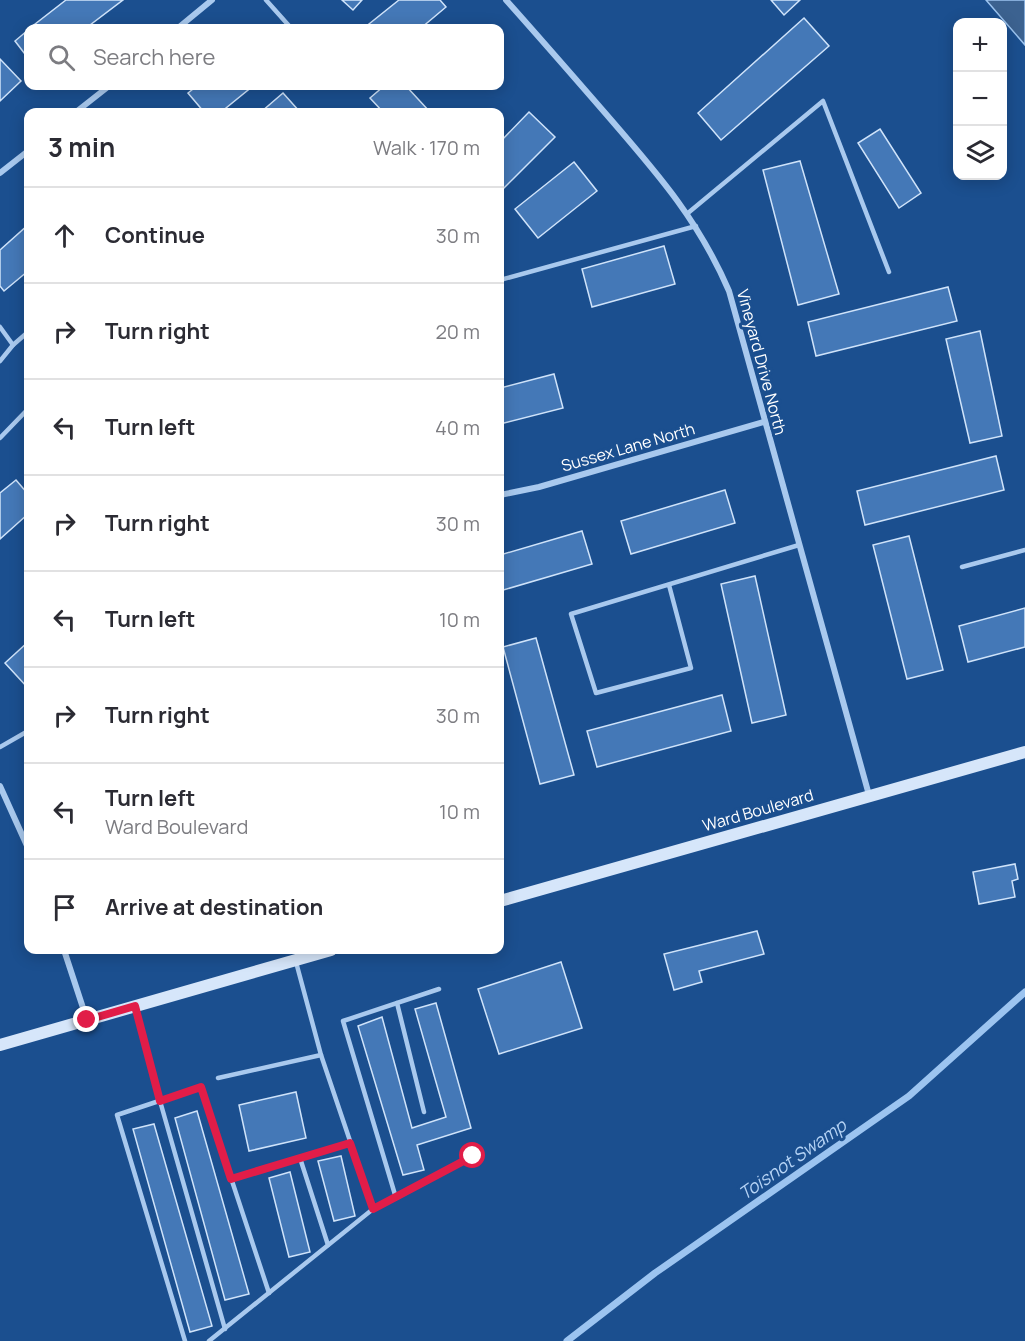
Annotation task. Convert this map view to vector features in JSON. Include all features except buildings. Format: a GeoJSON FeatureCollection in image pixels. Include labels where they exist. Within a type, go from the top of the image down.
{"type":"FeatureCollection","features":[{"type":"Feature","properties":{"kind":"main road","name":"Ward Boulevard"},"geometry":{"type":"LineString","coordinates":[[504,900],[1025,752]]}},
{"type":"Feature","properties":{"kind":"main road"},"geometry":{"type":"LineString","coordinates":[[0,1045],[317,954]]}},
{"type":"Feature","properties":{"kind":"street"},"geometry":{"type":"LineString","coordinates":[[183,24],[212,0]]}},
{"type":"Feature","properties":{"kind":"street","name":"Vineyard Drive North"},"geometry":{"type":"LineString","coordinates":[[506,0],[656,171],[688,213],[718,266],[729,291],[869,795]]}},
{"type":"Feature","properties":{"kind":"street"},"geometry":{"type":"LineString","coordinates":[[81,108],[104,90]]}},
{"type":"Feature","properties":{"kind":"street"},"geometry":{"type":"LineString","coordinates":[[0,173],[24,154]]}},
{"type":"Feature","properties":{"kind":"street","name":"Sussex Lane North"},"geometry":{"type":"LineString","coordinates":[[504,494],[539,487],[764,422]]}},
{"type":"Feature","properties":{"kind":"street"},"geometry":{"type":"LineString","coordinates":[[0,786],[24,839]]}},
{"type":"Feature","properties":{"kind":"street"},"geometry":{"type":"LineString","coordinates":[[65,954],[87,1020]]}},
{"type":"Feature","properties":{"kind":"lane"},"geometry":{"type":"LineString","coordinates":[[266,0],[287,24]]}},
{"type":"Feature","properties":{"kind":"lane"},"geometry":{"type":"LineString","coordinates":[[688,213],[823,101],[889,272]]}},
{"type":"Feature","properties":{"kind":"lane"},"geometry":{"type":"LineString","coordinates":[[504,279],[696,226]]}},
{"type":"Feature","properties":{"kind":"lane"},"geometry":{"type":"LineString","coordinates":[[0,327],[13,345]]}},
{"type":"Feature","properties":{"kind":"lane"},"geometry":{"type":"LineString","coordinates":[[0,361],[24,335]]}},
{"type":"Feature","properties":{"kind":"lane"},"geometry":{"type":"LineString","coordinates":[[0,438],[24,413]]}},
{"type":"Feature","properties":{"kind":"lane"},"geometry":{"type":"LineString","coordinates":[[669,585],[691,668],[596,693],[572,614],[799,545]]}},
{"type":"Feature","properties":{"kind":"lane"},"geometry":{"type":"LineString","coordinates":[[962,567],[1025,550]]}},
{"type":"Feature","properties":{"kind":"lane"},"geometry":{"type":"LineString","coordinates":[[0,747],[24,733]]}},
{"type":"Feature","properties":{"kind":"lane"},"geometry":{"type":"LineString","coordinates":[[295,960],[321,1055],[373,1209]]}},
{"type":"Feature","properties":{"kind":"lane"},"geometry":{"type":"LineString","coordinates":[[396,1198],[343,1021],[439,989]]}},
{"type":"Feature","properties":{"kind":"lane"},"geometry":{"type":"LineString","coordinates":[[397,1003],[424,1112]]}},
{"type":"Feature","properties":{"kind":"lane"},"geometry":{"type":"LineString","coordinates":[[135,1006],[225,1329]]}},
{"type":"Feature","properties":{"kind":"lane"},"geometry":{"type":"LineString","coordinates":[[218,1078],[321,1055]]}},
{"type":"Feature","properties":{"kind":"lane"},"geometry":{"type":"LineString","coordinates":[[185,1341],[117,1115],[201,1087],[269,1293]]}},
{"type":"Feature","properties":{"kind":"lane"},"geometry":{"type":"LineString","coordinates":[[231,1179],[350,1143]]}},
{"type":"Feature","properties":{"kind":"lane"},"geometry":{"type":"LineString","coordinates":[[209,1341],[373,1209],[473,1156]]}},
{"type":"Feature","properties":{"kind":"lane"},"geometry":{"type":"LineString","coordinates":[[300,1158],[328,1245]]}},
{"type":"Feature","properties":{"kind":"water"},"geometry":{"type":"Polygon","coordinates":[[[986,0],[1025,0],[1025,45],[1007,24],[1007,18],[1002,18],[986,0]]]}},
{"type":"Feature","properties":{"kind":"waterway","name":"Toisnot Swamp"},"geometry":{"type":"LineString","coordinates":[[567,1341],[655,1273],[909,1096],[1025,992]]}},
{"type":"Feature","properties":{"kind":"route"},"geometry":{"type":"LineString","coordinates":[[87,1020],[135,1006],[160,1101],[201,1087],[231,1179],[350,1143],[373,1209],[473,1156]]}}]}
